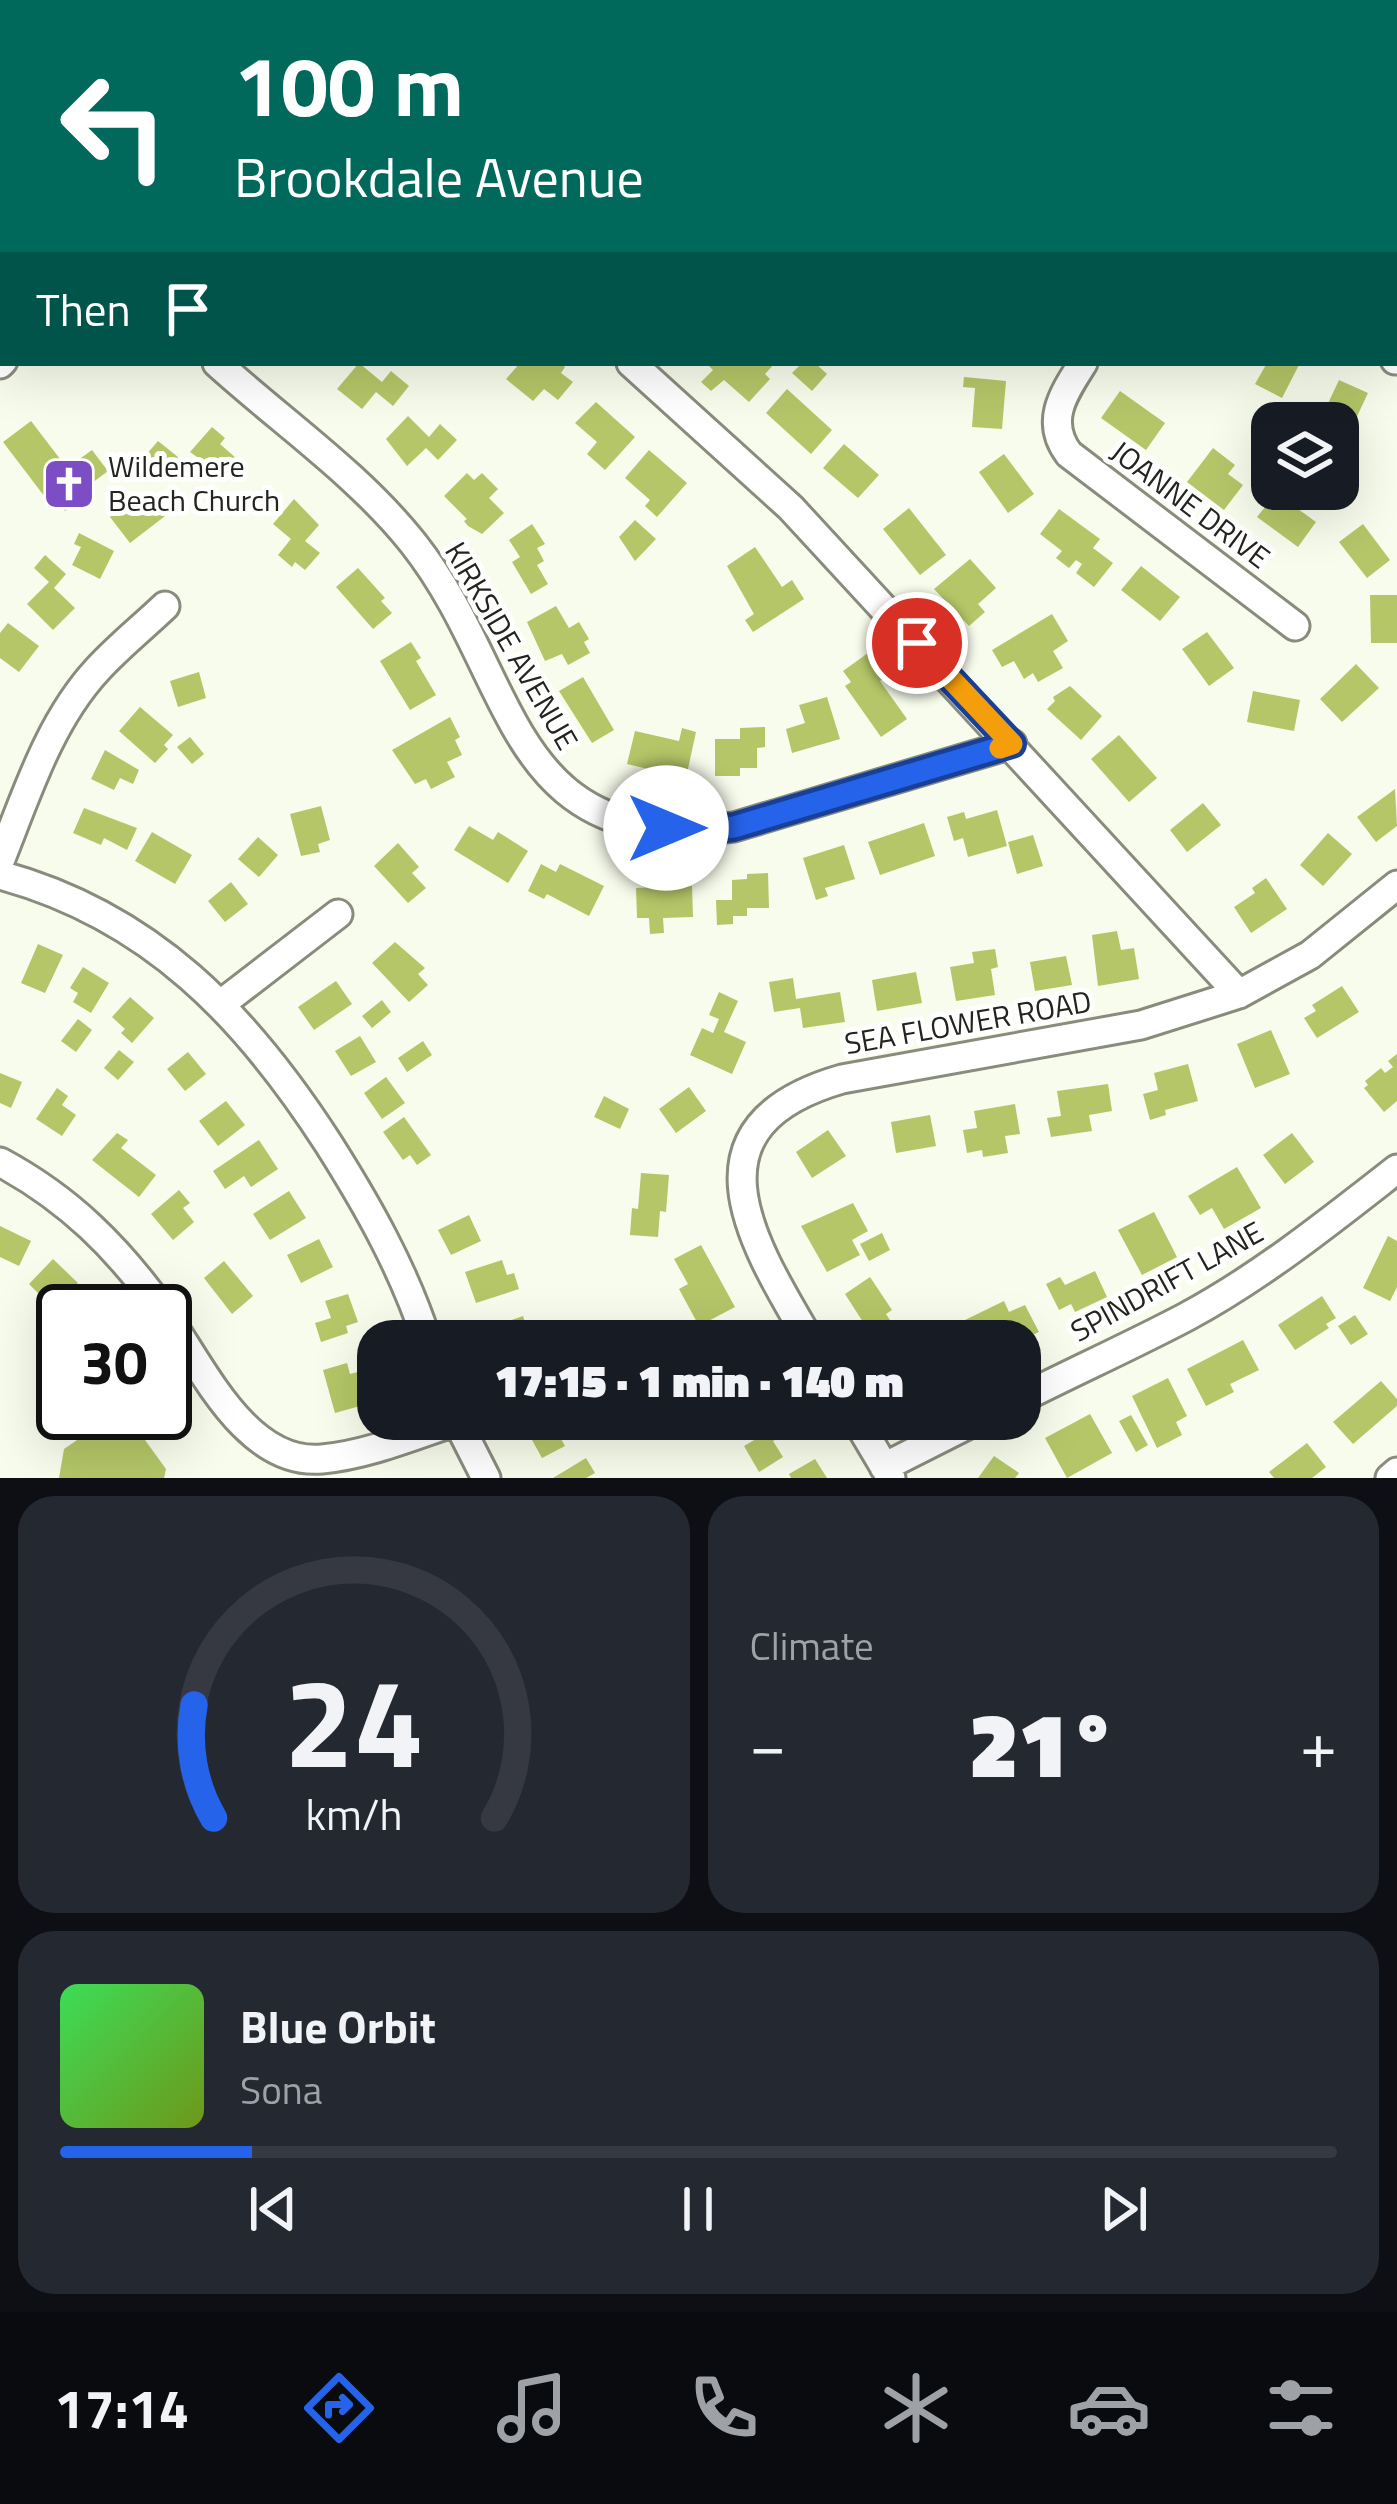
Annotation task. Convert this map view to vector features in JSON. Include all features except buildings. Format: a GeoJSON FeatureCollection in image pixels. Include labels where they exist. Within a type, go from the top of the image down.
{"type":"FeatureCollection","features":[{"type":"Feature","properties":{"kind":"street","name":"KIRKSIDE AVENUE"},"geometry":{"type":"LineString","coordinates":[[221,366],[350,476],[415,545],[467,631],[527,752],[548,777],[599,812],[666,828],[734,827],[1012,744]]}},
{"type":"Feature","properties":{"kind":"street"},"geometry":{"type":"LineString","coordinates":[[634,366],[791,508],[1239,994]]}},
{"type":"Feature","properties":{"kind":"street","name":"JOANNE DRIVE"},"geometry":{"type":"LineString","coordinates":[[1081,366],[1056,416],[1058,436],[1069,454],[1295,626]]}},
{"type":"Feature","properties":{"kind":"street"},"geometry":{"type":"LineString","coordinates":[[0,861],[37,768],[63,718],[95,672],[165,606]]}},
{"type":"Feature","properties":{"kind":"street"},"geometry":{"type":"LineString","coordinates":[[0,875],[41,887],[108,918],[186,971],[221,1004],[272,1062],[356,1186],[394,1258],[419,1320]]}},
{"type":"Feature","properties":{"kind":"street","name":"SEA FLOWER ROAD"},"geometry":{"type":"LineString","coordinates":[[798,1320],[749,1228],[743,1197],[748,1147],[777,1108],[806,1090],[842,1079],[1142,1025],[1239,994],[1310,955],[1397,885]]}},
{"type":"Feature","properties":{"kind":"street"},"geometry":{"type":"LineString","coordinates":[[221,1004],[338,914]]}},
{"type":"Feature","properties":{"kind":"street"},"geometry":{"type":"LineString","coordinates":[[0,1162],[55,1194],[87,1220],[141,1284]]}},
{"type":"Feature","properties":{"kind":"street","name":"SPINDRIFT LANE"},"geometry":{"type":"LineString","coordinates":[[1041,1389],[1236,1287],[1280,1259],[1397,1168]]}},
{"type":"Feature","properties":{"kind":"street"},"geometry":{"type":"LineString","coordinates":[[192,1353],[237,1418],[264,1442],[292,1456],[336,1456],[390,1440]]}},
{"type":"Feature","properties":{"kind":"street"},"geometry":{"type":"LineString","coordinates":[[467,1440],[486,1478]]}},
{"type":"Feature","properties":{"kind":"street"},"geometry":{"type":"LineString","coordinates":[[869,1440],[888,1472],[943,1440]]}},
{"type":"Feature","properties":{"kind":"street"},"geometry":{"type":"LineString","coordinates":[[1390,1478],[1397,1472]]}},
{"type":"Feature","properties":{"kind":"slow traffic"},"geometry":{"type":"LineString","coordinates":[[952,680],[1012,744],[1000,748]]}},
{"type":"Feature","properties":{"kind":"place","name":"Wildemere Beach Church"},"geometry":{"type":"Point","coordinates":[69,484]}},
{"type":"Feature","properties":{"kind":"route"},"geometry":{"type":"LineString","coordinates":[[666,828],[734,827],[1012,744],[917,643]]}}]}
